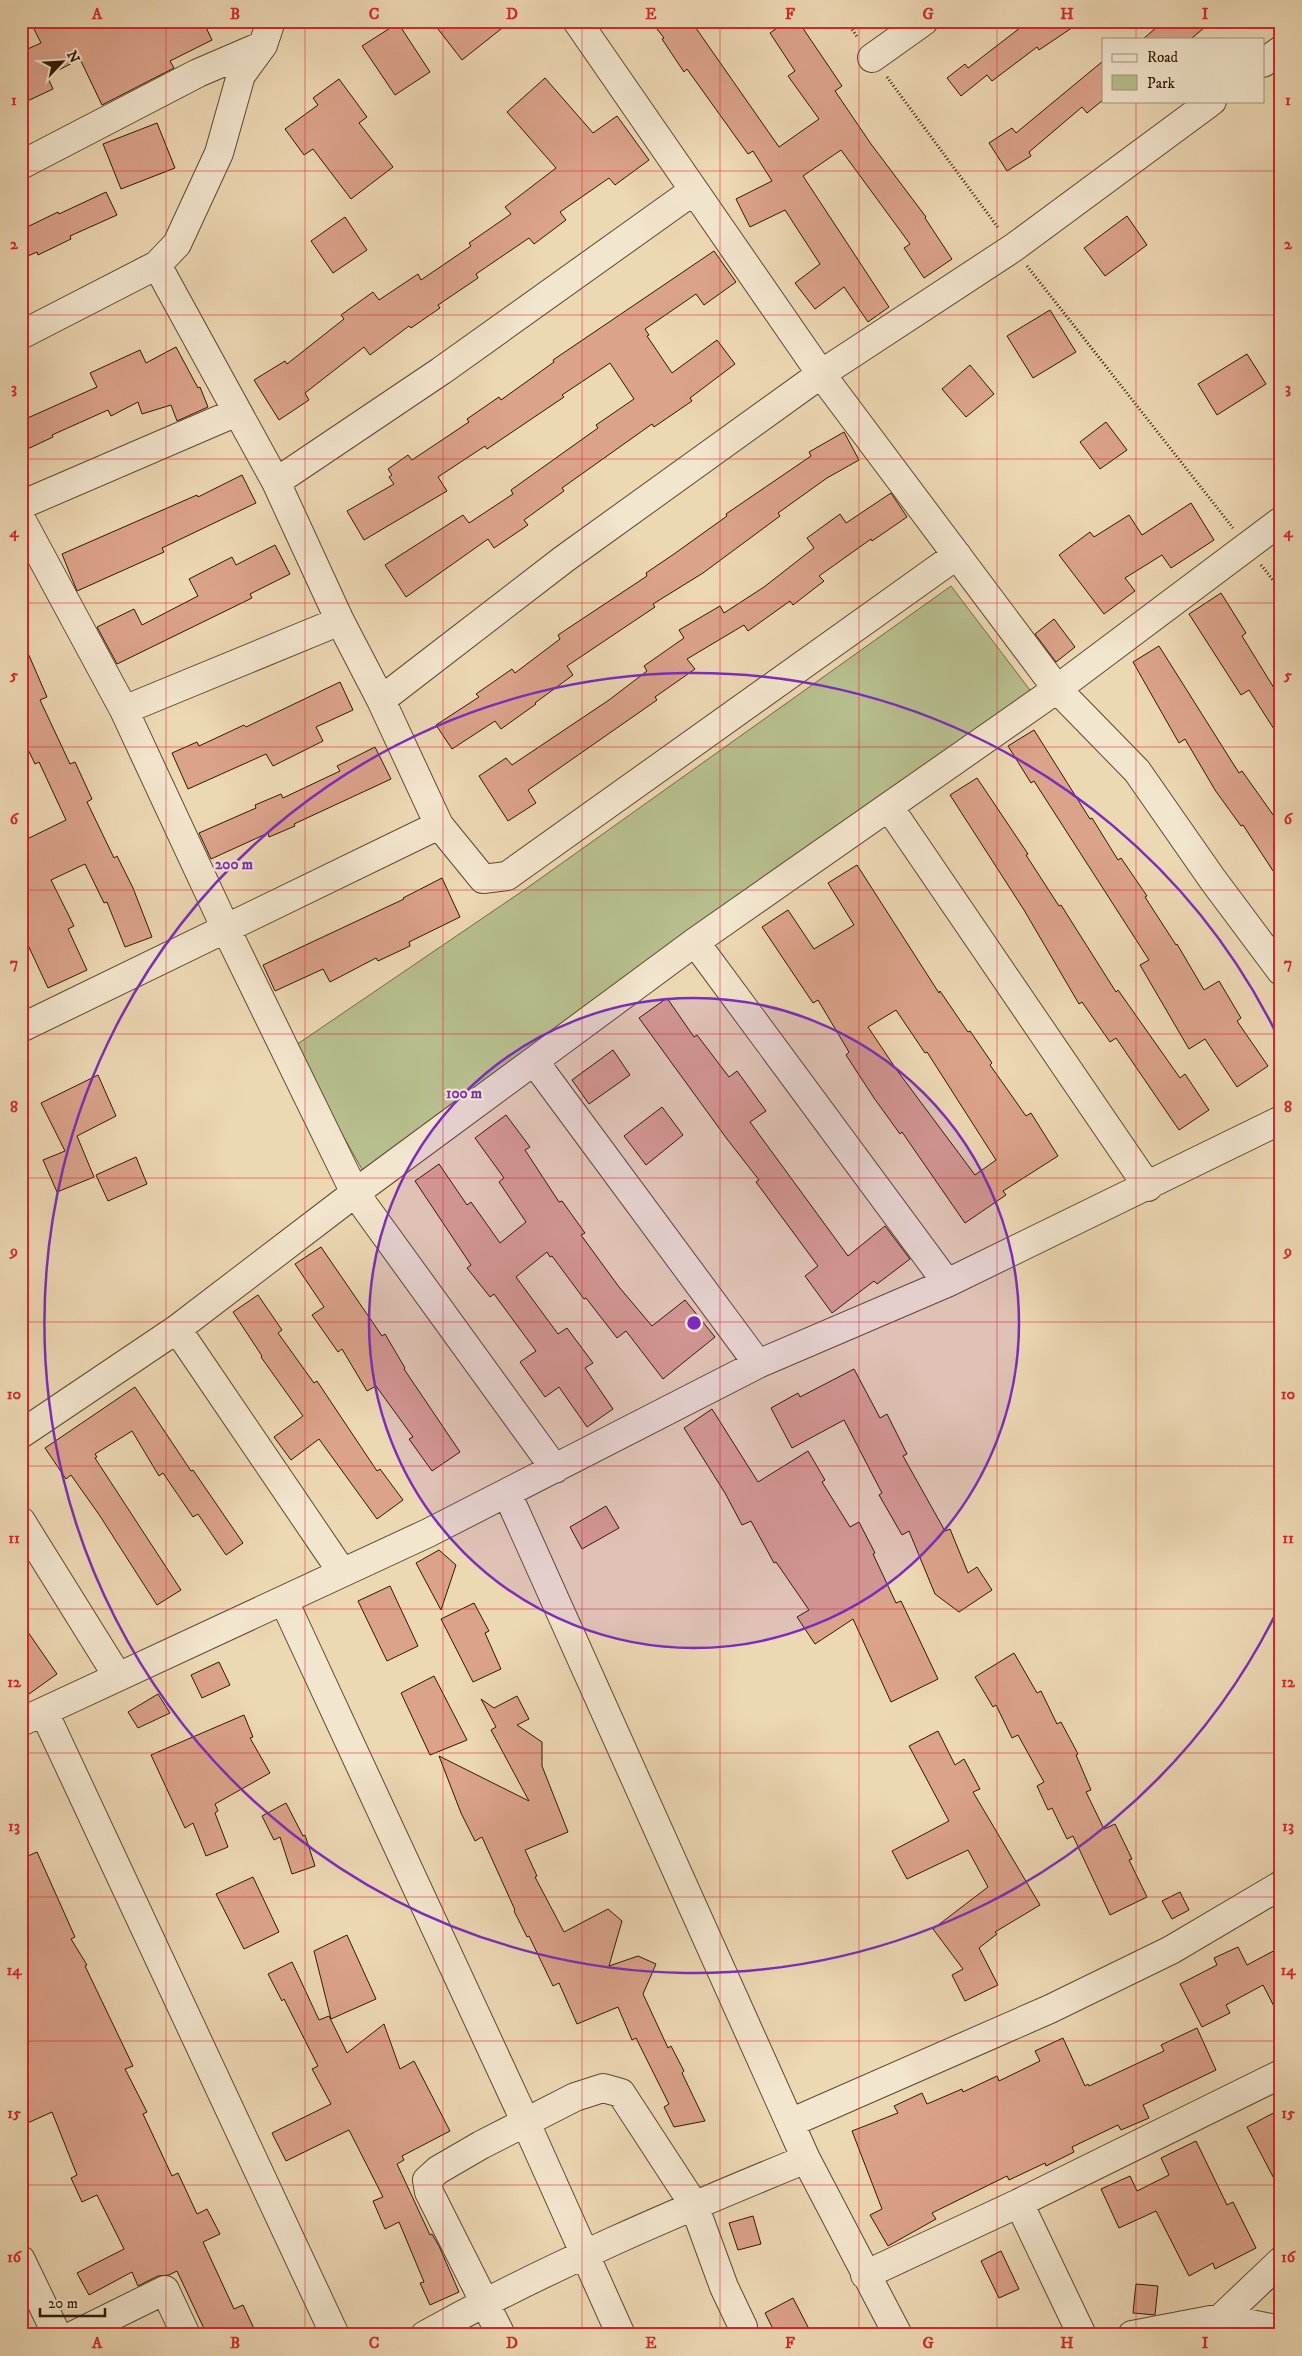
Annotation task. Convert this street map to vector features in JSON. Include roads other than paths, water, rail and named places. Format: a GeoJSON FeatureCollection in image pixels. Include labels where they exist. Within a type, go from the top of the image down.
{"type":"FeatureCollection","features":[{"type":"Feature","properties":{"kind":"street"},"geometry":{"type":"LineString","coordinates":[[577,21],[821,374],[1056,689],[1137,770],[1213,880],[1281,971]]}},
{"type":"Feature","properties":{"kind":"street"},"geometry":{"type":"LineString","coordinates":[[872,58],[924,21]]}},
{"type":"Feature","properties":{"kind":"street"},"geometry":{"type":"LineString","coordinates":[[21,165],[198,73],[267,33]]}},
{"type":"Feature","properties":{"kind":"street"},"geometry":{"type":"LineString","coordinates":[[21,335],[157,265],[177,244],[219,153],[241,74],[267,33]]}},
{"type":"Feature","properties":{"kind":"street"},"geometry":{"type":"LineString","coordinates":[[1264,62],[1281,50]]}},
{"type":"Feature","properties":{"kind":"street"},"geometry":{"type":"LineString","coordinates":[[382,700],[564,559],[821,374],[1013,248],[1211,102]]}},
{"type":"Feature","properties":{"kind":"street"},"geometry":{"type":"LineString","coordinates":[[276,482],[440,371],[693,191]]}},
{"type":"Feature","properties":{"kind":"street"},"geometry":{"type":"LineString","coordinates":[[157,265],[276,482],[340,621],[382,700],[439,825],[484,879],[508,876],[957,555]]}},
{"type":"Feature","properties":{"kind":"street"},"geometry":{"type":"LineString","coordinates":[[21,505],[237,412]]}},
{"type":"Feature","properties":{"kind":"street"},"geometry":{"type":"LineString","coordinates":[[21,519],[124,710],[226,929],[355,1192],[555,1469]]}},
{"type":"Feature","properties":{"kind":"street"},"geometry":{"type":"LineString","coordinates":[[21,1434],[177,1329],[355,1192],[695,942],[1056,689],[1246,545],[1281,521]]}},
{"type":"Feature","properties":{"kind":"street"},"geometry":{"type":"LineString","coordinates":[[124,710],[340,621]]}},
{"type":"Feature","properties":{"kind":"street"},"geometry":{"type":"LineString","coordinates":[[889,807],[1148,1187]]}},
{"type":"Feature","properties":{"kind":"street"},"geometry":{"type":"LineString","coordinates":[[21,1028],[439,825]]}},
{"type":"Feature","properties":{"kind":"street"},"geometry":{"type":"LineString","coordinates":[[695,942],[947,1283]]}},
{"type":"Feature","properties":{"kind":"street"},"geometry":{"type":"LineString","coordinates":[[534,1060],[758,1364]]}},
{"type":"Feature","properties":{"kind":"street"},"geometry":{"type":"LineString","coordinates":[[335,2335],[33,1717],[428,1533],[758,1364],[947,1283],[1148,1187],[1281,1120]]}},
{"type":"Feature","properties":{"kind":"street"},"geometry":{"type":"LineString","coordinates":[[177,1329],[342,1572]]}},
{"type":"Feature","properties":{"kind":"street"},"geometry":{"type":"LineString","coordinates":[[507,1493],[806,2159],[864,2275],[898,2335]]}},
{"type":"Feature","properties":{"kind":"street"},"geometry":{"type":"LineString","coordinates":[[21,1521],[118,1677]]}},
{"type":"Feature","properties":{"kind":"street"},"geometry":{"type":"LineString","coordinates":[[284,1601],[526,2124],[621,2335]]}},
{"type":"Feature","properties":{"kind":"street"},"geometry":{"type":"LineString","coordinates":[[790,2123],[1050,2009],[1171,1950],[1281,1885]]}},
{"type":"Feature","properties":{"kind":"street"},"geometry":{"type":"LineString","coordinates":[[864,2275],[1019,2203],[1281,2074]]}},
{"type":"Feature","properties":{"kind":"street"},"geometry":{"type":"LineString","coordinates":[[502,2335],[429,2192],[427,2180],[438,2170],[472,2150],[526,2124],[575,2097],[603,2088],[621,2093],[694,2205],[724,2287],[743,2327],[742,2335]]}},
{"type":"Feature","properties":{"kind":"street"},"geometry":{"type":"LineString","coordinates":[[425,2335],[484,2302],[694,2205],[806,2159]]}},
{"type":"Feature","properties":{"kind":"street"},"geometry":{"type":"LineString","coordinates":[[1019,2203],[1082,2335]]}},
{"type":"Feature","properties":{"kind":"street"},"geometry":{"type":"LineString","coordinates":[[21,2260],[57,2335]]}},
{"type":"Feature","properties":{"kind":"street"},"geometry":{"type":"LineString","coordinates":[[1220,2318],[1281,2261]]}},
{"type":"Feature","properties":{"kind":"street"},"geometry":{"type":"LineString","coordinates":[[74,2335],[165,2290],[186,2335]]}},
{"type":"Feature","properties":{"kind":"street"},"geometry":{"type":"LineString","coordinates":[[1132,2335],[1220,2318],[1281,2330]]}}]}
